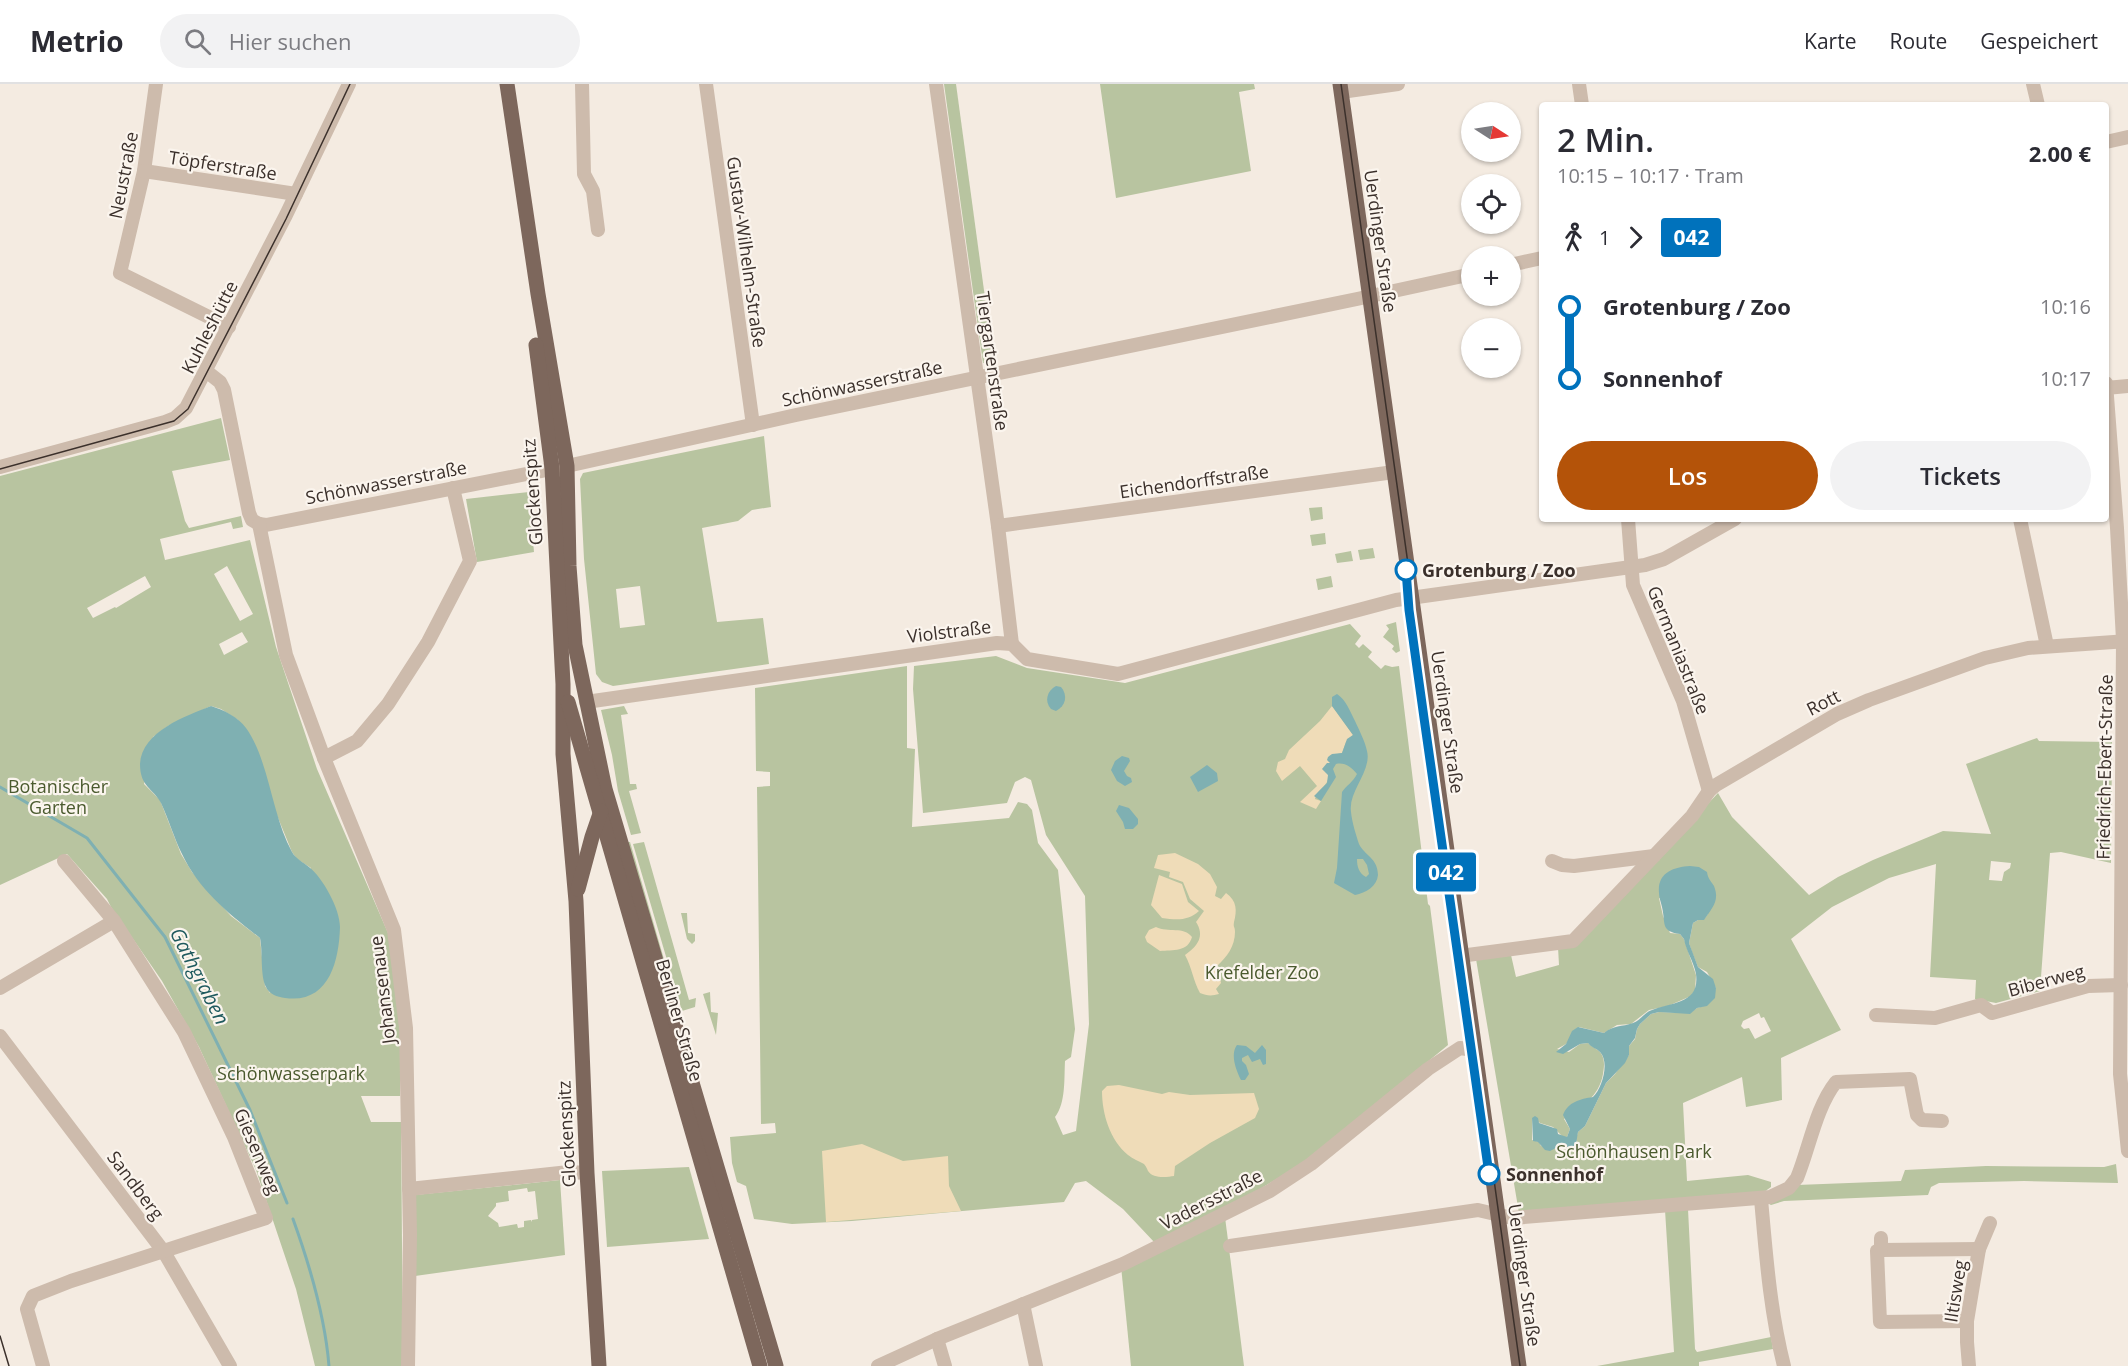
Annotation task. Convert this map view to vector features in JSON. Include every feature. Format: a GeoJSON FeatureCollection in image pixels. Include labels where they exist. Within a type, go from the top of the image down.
{"type":"FeatureCollection","features":[{"type":"Feature","properties":{"kind":"main road","name":"Glockenspitz"},"geometry":{"type":"LineString","coordinates":[[498,84],[534,331],[559,467],[563,754],[576,901],[587,1173],[599,1366]]}},
{"type":"Feature","properties":{"kind":"main road","name":"Glockenspitz"},"geometry":{"type":"LineString","coordinates":[[507,84],[538,294],[559,467],[575,645],[586,702]]}},
{"type":"Feature","properties":{"kind":"main road","name":"Uerdinger Straße"},"geometry":{"type":"LineString","coordinates":[[1340,88],[1519,1366]]}},
{"type":"Feature","properties":{"kind":"main road","name":"Berliner Straße"},"geometry":{"type":"LineString","coordinates":[[563,684],[760,1366]]}},
{"type":"Feature","properties":{"kind":"main road","name":"Berliner Straße"},"geometry":{"type":"LineString","coordinates":[[586,702],[605,789],[776,1366]]}},
{"type":"Feature","properties":{"kind":"main road","name":"Glockenspitz"},"geometry":{"type":"LineString","coordinates":[[576,901],[592,837],[601,813],[605,789]]}},
{"type":"Feature","properties":{"kind":"street","name":"Neustraße"},"geometry":{"type":"LineString","coordinates":[[156,84],[144,171],[120,273],[229,327]]}},
{"type":"Feature","properties":{"kind":"street","name":"Kuhleshütte"},"geometry":{"type":"LineString","coordinates":[[0,467],[165,422],[175,418],[186,408],[296,194],[348,84]]}},
{"type":"Feature","properties":{"kind":"street"},"geometry":{"type":"LineString","coordinates":[[582,84],[584,174],[593,191],[598,230]]}},
{"type":"Feature","properties":{"kind":"street","name":"Gustav-Wilhelm-Straße"},"geometry":{"type":"LineString","coordinates":[[706,84],[753,425]]}},
{"type":"Feature","properties":{"kind":"street","name":"Tiergartenstraße"},"geometry":{"type":"LineString","coordinates":[[936,84],[998,526],[1012,644]]}},
{"type":"Feature","properties":{"kind":"street"},"geometry":{"type":"LineString","coordinates":[[1340,88],[1398,84]]}},
{"type":"Feature","properties":{"kind":"street"},"geometry":{"type":"LineString","coordinates":[[1579,84],[1582,102]]}},
{"type":"Feature","properties":{"kind":"street"},"geometry":{"type":"LineString","coordinates":[[2033,84],[2037,102]]}},
{"type":"Feature","properties":{"kind":"street"},"geometry":{"type":"LineString","coordinates":[[2109,141],[2128,137]]}},
{"type":"Feature","properties":{"kind":"street","name":"Töpferstraße"},"geometry":{"type":"LineString","coordinates":[[144,171],[296,194]]}},
{"type":"Feature","properties":{"kind":"street"},"geometry":{"type":"LineString","coordinates":[[1521,263],[1539,259]]}},
{"type":"Feature","properties":{"kind":"street","name":"Schönwasserstraße"},"geometry":{"type":"LineString","coordinates":[[259,524],[266,525],[559,467],[1461,276]]}},
{"type":"Feature","properties":{"kind":"street","name":"Johansenaue"},"geometry":{"type":"LineString","coordinates":[[206,371],[220,382],[224,390],[249,513],[252,520],[259,524],[286,655],[324,758],[394,930],[406,1028],[409,1189],[408,1366]]}},
{"type":"Feature","properties":{"kind":"street"},"geometry":{"type":"LineString","coordinates":[[2109,387],[2128,386]]}},
{"type":"Feature","properties":{"kind":"street","name":"Friedrich-Ebert-Straße"},"geometry":{"type":"LineString","coordinates":[[2109,425],[2126,640],[2120,1074],[2128,1151]]}},
{"type":"Feature","properties":{"kind":"street","name":"Eichendorffstraße"},"geometry":{"type":"LineString","coordinates":[[998,526],[1394,472]]}},
{"type":"Feature","properties":{"kind":"street"},"geometry":{"type":"LineString","coordinates":[[324,758],[357,741],[388,704],[428,642],[470,561],[453,488]]}},
{"type":"Feature","properties":{"kind":"street","name":"Germaniastraße"},"geometry":{"type":"LineString","coordinates":[[1628,522],[1634,589],[1683,701],[1709,791]]}},
{"type":"Feature","properties":{"kind":"street","name":"Violstraße"},"geometry":{"type":"LineString","coordinates":[[586,702],[998,643],[1012,644],[1027,659],[1118,674],[1411,597],[1631,567],[1664,559],[1730,522]]}},
{"type":"Feature","properties":{"kind":"street"},"geometry":{"type":"LineString","coordinates":[[2021,522],[2047,646]]}},
{"type":"Feature","properties":{"kind":"street","name":"Rott"},"geometry":{"type":"LineString","coordinates":[[1460,956],[1573,941],[1692,816],[1709,791],[1733,773],[1853,706],[1995,654],[2017,649],[2126,640]]}},
{"type":"Feature","properties":{"kind":"street"},"geometry":{"type":"LineString","coordinates":[[1551,861],[1575,866],[1654,856]]}},
{"type":"Feature","properties":{"kind":"street","name":"Giesenweg"},"geometry":{"type":"LineString","coordinates":[[43,1366],[27,1310],[33,1296],[71,1281],[266,1218],[234,1137],[184,1032],[114,921],[64,861]]}},
{"type":"Feature","properties":{"kind":"street"},"geometry":{"type":"LineString","coordinates":[[0,987],[114,921]]}},
{"type":"Feature","properties":{"kind":"street","name":"Biberweg"},"geometry":{"type":"LineString","coordinates":[[1876,1015],[1935,1018],[1982,1005],[1992,1012],[2088,986],[2121,985]]}},
{"type":"Feature","properties":{"kind":"street","name":"Sandberg"},"geometry":{"type":"LineString","coordinates":[[0,1036],[164,1252],[230,1366]]}},
{"type":"Feature","properties":{"kind":"street","name":"Vadersstraße"},"geometry":{"type":"LineString","coordinates":[[878,1366],[937,1339],[1123,1264],[1270,1191],[1311,1164],[1428,1070],[1460,1048],[1474,1050]]}},
{"type":"Feature","properties":{"kind":"street"},"geometry":{"type":"LineString","coordinates":[[1230,1246],[1478,1210],[1512,1218],[1761,1199],[1789,1188],[1797,1178],[1822,1106],[1829,1090],[1836,1082],[1910,1079],[1917,1115],[1922,1120],[1942,1121]]}},
{"type":"Feature","properties":{"kind":"street"},"geometry":{"type":"LineString","coordinates":[[409,1189],[569,1172],[587,1173]]}},
{"type":"Feature","properties":{"kind":"street"},"geometry":{"type":"LineString","coordinates":[[1761,1199],[1777,1340],[1784,1366]]}},
{"type":"Feature","properties":{"kind":"street","name":"Iltisweg"},"geometry":{"type":"LineString","coordinates":[[1969,1366],[1966,1342],[1967,1321],[1979,1249],[1990,1223]]}},
{"type":"Feature","properties":{"kind":"street"},"geometry":{"type":"LineString","coordinates":[[1967,1321],[1880,1322],[1877,1251],[1881,1244],[1979,1249]]}},
{"type":"Feature","properties":{"kind":"street"},"geometry":{"type":"LineString","coordinates":[[1023,1304],[1036,1366]]}},
{"type":"Feature","properties":{"kind":"street"},"geometry":{"type":"LineString","coordinates":[[937,1339],[945,1366]]}},
{"type":"Feature","properties":{"kind":"green space"},"geometry":{"type":"Polygon","coordinates":[[[944,84],[956,84],[994,364],[983,363],[944,84]]]}},
{"type":"Feature","properties":{"kind":"green space"},"geometry":{"type":"Polygon","coordinates":[[[1100,84],[1254,84],[1255,89],[1239,92],[1251,171],[1116,198],[1100,84]]]}},
{"type":"Feature","properties":{"kind":"green space","name":"Schönwasserpark"},"geometry":{"type":"Polygon","coordinates":[[[221,418],[230,460],[172,471],[185,521],[189,528],[241,516],[243,527],[233,529],[231,522],[160,539],[165,560],[250,540],[276,647],[317,769],[388,933],[400,1026],[400,1096],[361,1096],[371,1122],[401,1122],[403,1366],[315,1366],[296,1289],[256,1170],[199,1047],[162,981],[107,899],[67,854],[0,885],[0,476],[221,418]],[[227,566],[214,574],[240,621],[253,614],[227,566]],[[145,576],[87,608],[93,618],[116,608],[151,587],[145,576]],[[242,632],[219,644],[224,655],[248,642],[242,632]],[[211,706],[168,726],[153,737],[144,784],[160,800],[181,854],[192,872],[231,916],[260,938],[265,986],[270,993],[311,868],[297,859],[292,852],[238,720],[221,709],[211,706]]]}},
{"type":"Feature","properties":{"kind":"green space"},"geometry":{"type":"Polygon","coordinates":[[[764,436],[771,507],[752,510],[738,521],[702,528],[717,622],[763,618],[769,664],[613,686],[602,682],[596,674],[584,559],[580,479],[583,473],[764,436]],[[640,586],[616,589],[620,628],[645,625],[640,586]]]}},
{"type":"Feature","properties":{"kind":"green space"},"geometry":{"type":"Polygon","coordinates":[[[529,492],[534,552],[477,562],[466,499],[529,492]]]}},
{"type":"Feature","properties":{"kind":"green space"},"geometry":{"type":"Polygon","coordinates":[[[1322,507],[1323,519],[1311,521],[1309,508],[1322,507]]]}},
{"type":"Feature","properties":{"kind":"green space"},"geometry":{"type":"Polygon","coordinates":[[[1325,533],[1326,544],[1312,546],[1310,535],[1325,533]]]}},
{"type":"Feature","properties":{"kind":"green space"},"geometry":{"type":"Polygon","coordinates":[[[1373,548],[1375,558],[1360,560],[1358,550],[1373,548]]]}},
{"type":"Feature","properties":{"kind":"green space"},"geometry":{"type":"Polygon","coordinates":[[[1351,551],[1353,561],[1337,563],[1335,554],[1351,551]]]}},
{"type":"Feature","properties":{"kind":"green space"},"geometry":{"type":"Polygon","coordinates":[[[1331,576],[1333,587],[1318,590],[1316,579],[1331,576]]]}},
{"type":"Feature","properties":{"kind":"green space"},"geometry":{"type":"Polygon","coordinates":[[[1396,622],[1400,651],[1396,653],[1392,649],[1394,646],[1383,637],[1389,629],[1386,625],[1396,622]]]}},
{"type":"Feature","properties":{"kind":"green space","name":"Krefelder Zoo"},"geometry":{"type":"Polygon","coordinates":[[[1350,624],[1361,636],[1355,644],[1359,648],[1363,644],[1372,652],[1368,657],[1381,669],[1385,665],[1399,666],[1448,1045],[1311,1158],[1232,1206],[1155,1243],[1123,1209],[1086,1181],[1075,1183],[1064,1202],[852,1221],[792,1224],[754,1219],[746,1186],[737,1182],[732,1163],[730,1137],[776,1133],[775,1123],[761,1124],[757,787],[770,786],[770,772],[756,771],[755,688],[907,666],[907,748],[915,749],[912,827],[1009,818],[1018,802],[1027,804],[1032,810],[1038,843],[1058,870],[1075,1029],[1071,1057],[1065,1061],[1063,1098],[1055,1117],[1063,1135],[1076,1131],[1089,1024],[1085,896],[1046,835],[1031,780],[1025,777],[1015,782],[1007,803],[923,813],[913,689],[914,666],[996,656],[1027,668],[1125,683],[1350,624]]]}},
{"type":"Feature","properties":{"kind":"green space"},"geometry":{"type":"Polygon","coordinates":[[[624,706],[628,714],[621,715],[630,784],[636,784],[637,789],[629,791],[641,833],[631,835],[618,791],[601,710],[624,706]]]}},
{"type":"Feature","properties":{"kind":"green space","name":"Schönhausen Park"},"geometry":{"type":"Polygon","coordinates":[[[2037,738],[2039,741],[2112,742],[2111,863],[2061,852],[2050,853],[2040,991],[1996,1003],[1975,999],[1976,980],[1930,977],[1936,864],[1889,878],[1832,907],[1791,939],[1841,1030],[1781,1058],[1782,1100],[1746,1107],[1742,1077],[1683,1103],[1687,1181],[1748,1175],[1771,1182],[1771,1187],[1764,1192],[1519,1213],[1476,959],[1511,955],[1516,977],[1559,965],[1558,947],[1577,944],[1718,793],[1732,817],[1809,895],[1838,877],[1873,860],[1943,831],[1991,834],[1966,764],[2037,738]],[[1991,861],[1989,880],[2002,881],[2004,872],[2010,868],[2011,863],[1991,861]],[[1659,898],[1670,933],[1680,934],[1684,939],[1696,975],[1695,990],[1691,996],[1668,1006],[1649,1010],[1631,1024],[1617,1025],[1604,1033],[1579,1027],[1566,1044],[1557,1049],[1569,1052],[1580,1044],[1588,1043],[1602,1055],[1603,1074],[1594,1095],[1564,1119],[1570,1129],[1567,1137],[1563,1137],[1553,1127],[1532,1118],[1532,1140],[1539,1142],[1541,1146],[1557,1149],[1562,1145],[1577,1151],[1578,1132],[1585,1126],[1606,1083],[1629,1055],[1629,1046],[1635,1039],[1640,1024],[1651,1014],[1690,1013],[1707,1005],[1716,988],[1707,972],[1698,967],[1689,943],[1693,923],[1704,919],[1708,914],[1659,898]],[[1759,1013],[1743,1021],[1741,1026],[1744,1029],[1749,1028],[1755,1039],[1771,1031],[1764,1017],[1761,1018],[1759,1013]]]}},
{"type":"Feature","properties":{"kind":"green space"},"geometry":{"type":"Polygon","coordinates":[[[627,842],[630,842],[679,1011],[675,1010],[627,842]]]}},
{"type":"Feature","properties":{"kind":"green space"},"geometry":{"type":"Polygon","coordinates":[[[644,842],[689,1000],[696,998],[695,1007],[682,1011],[633,844],[644,842]]]}},
{"type":"Feature","properties":{"kind":"green space"},"geometry":{"type":"Polygon","coordinates":[[[681,913],[687,913],[688,933],[695,934],[695,941],[692,944],[687,939],[681,913]]]}},
{"type":"Feature","properties":{"kind":"green space"},"geometry":{"type":"Polygon","coordinates":[[[710,992],[711,1012],[718,1013],[716,1035],[703,994],[710,992]]]}},
{"type":"Feature","properties":{"kind":"green space"},"geometry":{"type":"Polygon","coordinates":[[[2116,1164],[2118,1183],[2024,1181],[1939,1183],[1931,1187],[1928,1195],[1784,1201],[1771,1205],[1766,1202],[1797,1185],[1901,1181],[1905,1170],[1986,1166],[2104,1167],[2116,1164]]]}},
{"type":"Feature","properties":{"kind":"green space"},"geometry":{"type":"Polygon","coordinates":[[[689,1167],[709,1239],[607,1247],[602,1171],[689,1167]]]}},
{"type":"Feature","properties":{"kind":"green space"},"geometry":{"type":"Polygon","coordinates":[[[560,1180],[565,1255],[415,1276],[415,1195],[560,1180]],[[527,1188],[508,1191],[509,1201],[496,1203],[488,1216],[498,1223],[499,1227],[517,1224],[518,1228],[524,1227],[524,1221],[531,1220],[531,1222],[538,1219],[535,1191],[528,1192],[527,1188]]]}},
{"type":"Feature","properties":{"kind":"green space"},"geometry":{"type":"Polygon","coordinates":[[[1688,1209],[1695,1349],[1697,1352],[1771,1337],[1773,1349],[1699,1362],[1699,1366],[1597,1366],[1674,1352],[1665,1210],[1688,1209]]]}},
{"type":"Feature","properties":{"kind":"green space"},"geometry":{"type":"Polygon","coordinates":[[[1225,1217],[1244,1366],[1131,1366],[1121,1266],[1225,1217]]]}},
{"type":"Feature","properties":{"kind":"sand"},"geometry":{"type":"Polygon","coordinates":[[[1332,706],[1353,735],[1346,742],[1342,753],[1329,756],[1329,776],[1316,796],[1315,799],[1321,801],[1316,809],[1300,802],[1317,786],[1300,766],[1282,781],[1276,771],[1278,762],[1285,759],[1289,750],[1320,721],[1332,706]]]}},
{"type":"Feature","properties":{"kind":"sand"},"geometry":{"type":"Polygon","coordinates":[[[1175,853],[1198,864],[1210,874],[1217,887],[1215,896],[1221,899],[1226,893],[1235,906],[1234,942],[1227,955],[1217,966],[1221,983],[1216,989],[1219,994],[1200,993],[1185,955],[1199,940],[1200,932],[1196,922],[1204,911],[1190,899],[1183,882],[1169,877],[1170,872],[1154,868],[1158,855],[1175,853]]]}},
{"type":"Feature","properties":{"kind":"sand"},"geometry":{"type":"Polygon","coordinates":[[[1159,875],[1182,884],[1188,902],[1199,911],[1191,917],[1182,919],[1162,918],[1151,905],[1159,875]]]}},
{"type":"Feature","properties":{"kind":"sand"},"geometry":{"type":"Polygon","coordinates":[[[1156,927],[1185,932],[1192,937],[1184,948],[1160,951],[1147,942],[1145,937],[1149,930],[1156,927]]]}},
{"type":"Feature","properties":{"kind":"sand"},"geometry":{"type":"Polygon","coordinates":[[[1119,1085],[1162,1094],[1169,1092],[1190,1095],[1254,1093],[1259,1109],[1255,1118],[1175,1166],[1174,1176],[1157,1176],[1150,1174],[1144,1164],[1122,1149],[1108,1126],[1102,1091],[1107,1086],[1119,1085]]]}},
{"type":"Feature","properties":{"kind":"sand"},"geometry":{"type":"Polygon","coordinates":[[[862,1144],[903,1161],[948,1156],[949,1186],[961,1211],[826,1222],[822,1151],[862,1144]]]}},
{"type":"Feature","properties":{"kind":"water"},"geometry":{"type":"Polygon","coordinates":[[[1056,686],[1061,687],[1065,697],[1064,703],[1056,711],[1051,709],[1047,700],[1050,691],[1056,686]]]}},
{"type":"Feature","properties":{"kind":"water"},"geometry":{"type":"Polygon","coordinates":[[[1337,694],[1345,703],[1362,736],[1368,759],[1353,796],[1351,812],[1359,844],[1376,865],[1378,875],[1376,882],[1370,888],[1355,895],[1334,883],[1342,792],[1357,774],[1348,766],[1336,764],[1333,769],[1336,777],[1321,801],[1314,796],[1327,783],[1328,775],[1322,769],[1330,763],[1327,760],[1328,757],[1342,753],[1347,739],[1353,735],[1332,706],[1332,697],[1337,694]],[[1357,859],[1357,865],[1366,877],[1369,874],[1363,859],[1357,859]]]}},
{"type":"Feature","properties":{"kind":"water"},"geometry":{"type":"Polygon","coordinates":[[[211,706],[239,720],[254,741],[285,838],[298,859],[320,878],[337,912],[340,927],[339,941],[333,967],[321,988],[300,998],[279,997],[269,992],[263,977],[260,938],[226,910],[197,879],[182,854],[161,803],[142,778],[140,764],[148,742],[167,726],[211,706]]]}},
{"type":"Feature","properties":{"kind":"water"},"geometry":{"type":"Polygon","coordinates":[[[1122,756],[1129,758],[1130,761],[1124,771],[1132,782],[1125,786],[1117,781],[1111,770],[1115,761],[1122,756]]]}},
{"type":"Feature","properties":{"kind":"water"},"geometry":{"type":"Polygon","coordinates":[[[1207,765],[1217,773],[1218,781],[1198,792],[1190,777],[1207,765]]]}},
{"type":"Feature","properties":{"kind":"water"},"geometry":{"type":"Polygon","coordinates":[[[1119,805],[1129,808],[1138,819],[1138,824],[1133,829],[1125,829],[1116,811],[1119,805]]]}},
{"type":"Feature","properties":{"kind":"water"},"geometry":{"type":"Polygon","coordinates":[[[1690,866],[1699,867],[1707,872],[1716,891],[1714,904],[1704,920],[1693,923],[1689,943],[1698,967],[1713,979],[1716,988],[1715,998],[1707,1006],[1697,1008],[1690,1014],[1659,1012],[1651,1014],[1640,1024],[1629,1046],[1629,1055],[1625,1063],[1606,1083],[1585,1126],[1578,1132],[1576,1144],[1583,1147],[1578,1151],[1562,1145],[1550,1151],[1545,1150],[1538,1142],[1533,1141],[1532,1118],[1535,1116],[1539,1123],[1557,1129],[1558,1134],[1567,1137],[1570,1129],[1563,1115],[1565,1111],[1575,1102],[1593,1097],[1604,1075],[1603,1056],[1588,1043],[1580,1044],[1563,1054],[1556,1052],[1566,1044],[1572,1031],[1578,1027],[1604,1033],[1614,1027],[1636,1022],[1650,1011],[1683,1000],[1694,991],[1696,974],[1694,965],[1684,939],[1680,934],[1669,931],[1665,926],[1659,893],[1661,880],[1667,872],[1690,866]]]}},
{"type":"Feature","properties":{"kind":"water"},"geometry":{"type":"Polygon","coordinates":[[[1237,1045],[1246,1046],[1255,1053],[1262,1045],[1266,1050],[1266,1064],[1263,1065],[1260,1059],[1252,1062],[1248,1055],[1242,1058],[1249,1074],[1245,1080],[1241,1080],[1237,1072],[1234,1053],[1237,1045]]]}},
{"type":"Feature","properties":{"kind":"waterway","name":"Gathgraben"},"geometry":{"type":"LineString","coordinates":[[0,787],[87,838],[165,937],[250,1110],[287,1203]]}},
{"type":"Feature","properties":{"kind":"waterway","name":"Gathgraben"},"geometry":{"type":"LineString","coordinates":[[293,1219],[316,1291],[329,1366]]}},
{"type":"Feature","properties":{"kind":"tram line"},"geometry":{"type":"LineString","coordinates":[[0,469],[174,421],[188,409],[286,219],[350,84]]}},
{"type":"Feature","properties":{"kind":"tram line"},"geometry":{"type":"LineString","coordinates":[[1341,84],[1520,1366]]}},
{"type":"Feature","properties":{"kind":"tram line","name":"042"},"geometry":{"type":"LineString","coordinates":[[1406,570],[1409,610],[1489,1174]]}},
{"type":"Feature","properties":{"kind":"tram line"},"geometry":{"type":"LineString","coordinates":[[0,1336],[9,1366]]}},
{"type":"Feature","properties":{"kind":"place","name":"Grotenburg / Zoo"},"geometry":{"type":"Point","coordinates":[1406,570]}},
{"type":"Feature","properties":{"kind":"place","name":"Sonnenhof"},"geometry":{"type":"Point","coordinates":[1489,1174]}},
{"type":"Feature","properties":{"kind":"park label","name":"Botanischer Garten"},"geometry":{"type":"Point","coordinates":[58,796]}}]}
